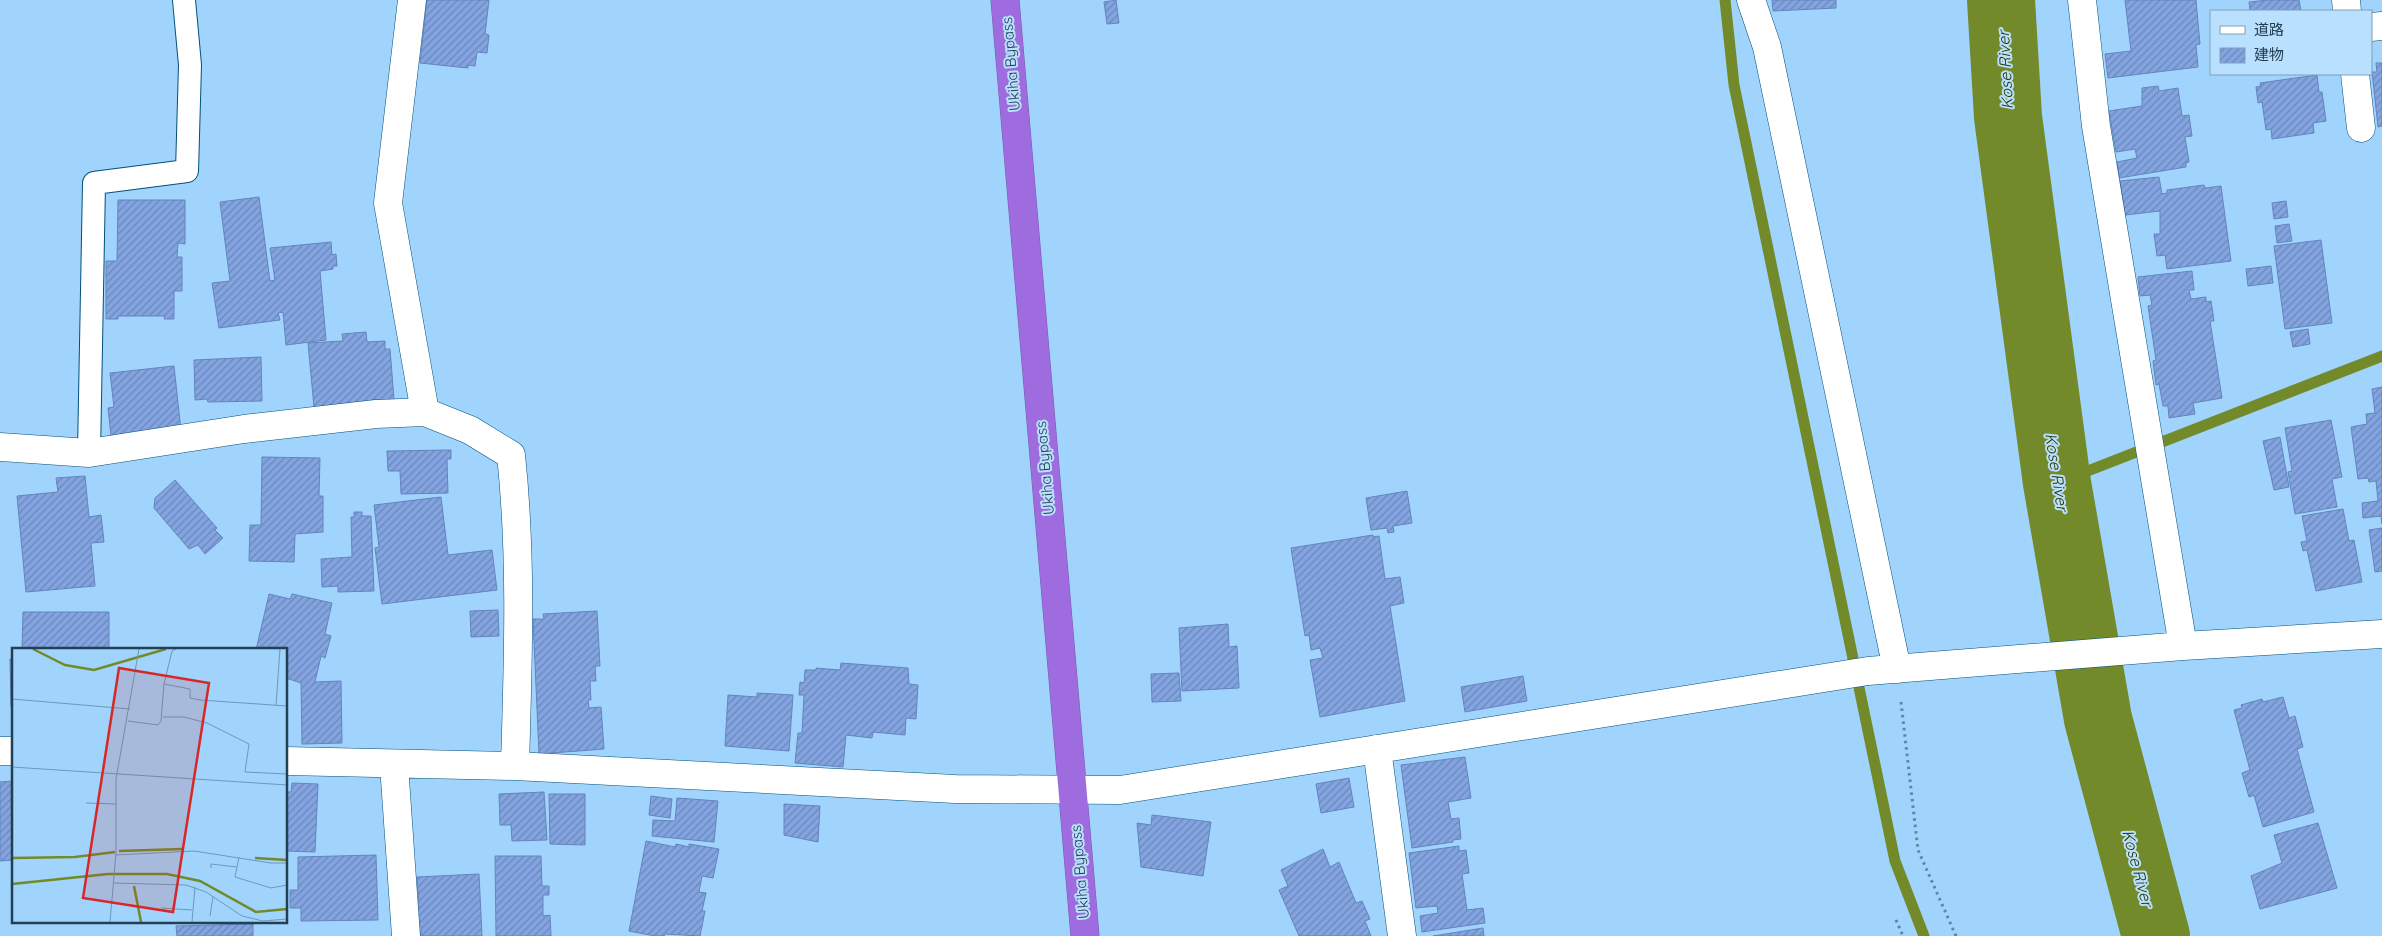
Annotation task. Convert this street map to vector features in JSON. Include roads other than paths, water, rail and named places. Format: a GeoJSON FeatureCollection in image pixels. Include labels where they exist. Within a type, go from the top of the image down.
{"type":"FeatureCollection","features":[{"type":"Feature","properties":{"kind":"highway","name":"Ukiha Bypass"},"geometry":{"type":"LineString","coordinates":[[1005,0],[1085,936]]}},
{"type":"Feature","properties":{"kind":"street"},"geometry":{"type":"LineString","coordinates":[[412,0],[388,203],[425,412]]}},
{"type":"Feature","properties":{"kind":"street"},"geometry":{"type":"LineString","coordinates":[[1751,0],[1766,47],[1897,669]]}},
{"type":"Feature","properties":{"kind":"street"},"geometry":{"type":"LineString","coordinates":[[2082,0],[2096,126],[2153,467],[2170,647]]}},
{"type":"Feature","properties":{"kind":"street"},"geometry":{"type":"LineString","coordinates":[[2354,75],[2361,128]]}},
{"type":"Feature","properties":{"kind":"street"},"geometry":{"type":"LineString","coordinates":[[0,447],[89,453],[244,429],[376,414],[425,412],[470,430],[511,455],[520,595],[515,766]]}},
{"type":"Feature","properties":{"kind":"street"},"geometry":{"type":"LineString","coordinates":[[288,761],[394,765],[515,766],[955,789],[1120,790],[1868,671],[2170,647],[2382,634]]}},
{"type":"Feature","properties":{"kind":"street"},"geometry":{"type":"LineString","coordinates":[[1377,749],[1402,936]]}},
{"type":"Feature","properties":{"kind":"street"},"geometry":{"type":"LineString","coordinates":[[394,765],[406,936]]}},
{"type":"Feature","properties":{"kind":"lane"},"geometry":{"type":"LineString","coordinates":[[89,453],[94,183],[187,171],[190,65],[184,0]]}},
{"type":"Feature","properties":{"kind":"waterway"},"geometry":{"type":"LineString","coordinates":[[1725,0],[1734,85],[1895,861],[1924,936]]}},
{"type":"Feature","properties":{"kind":"waterway","name":"Kose River"},"geometry":{"type":"LineString","coordinates":[[2001,0],[2008,117],[2057,483],[2098,719],[2156,936]]}},
{"type":"Feature","properties":{"kind":"waterway"},"geometry":{"type":"LineString","coordinates":[[2057,483],[2382,356]]}}]}
